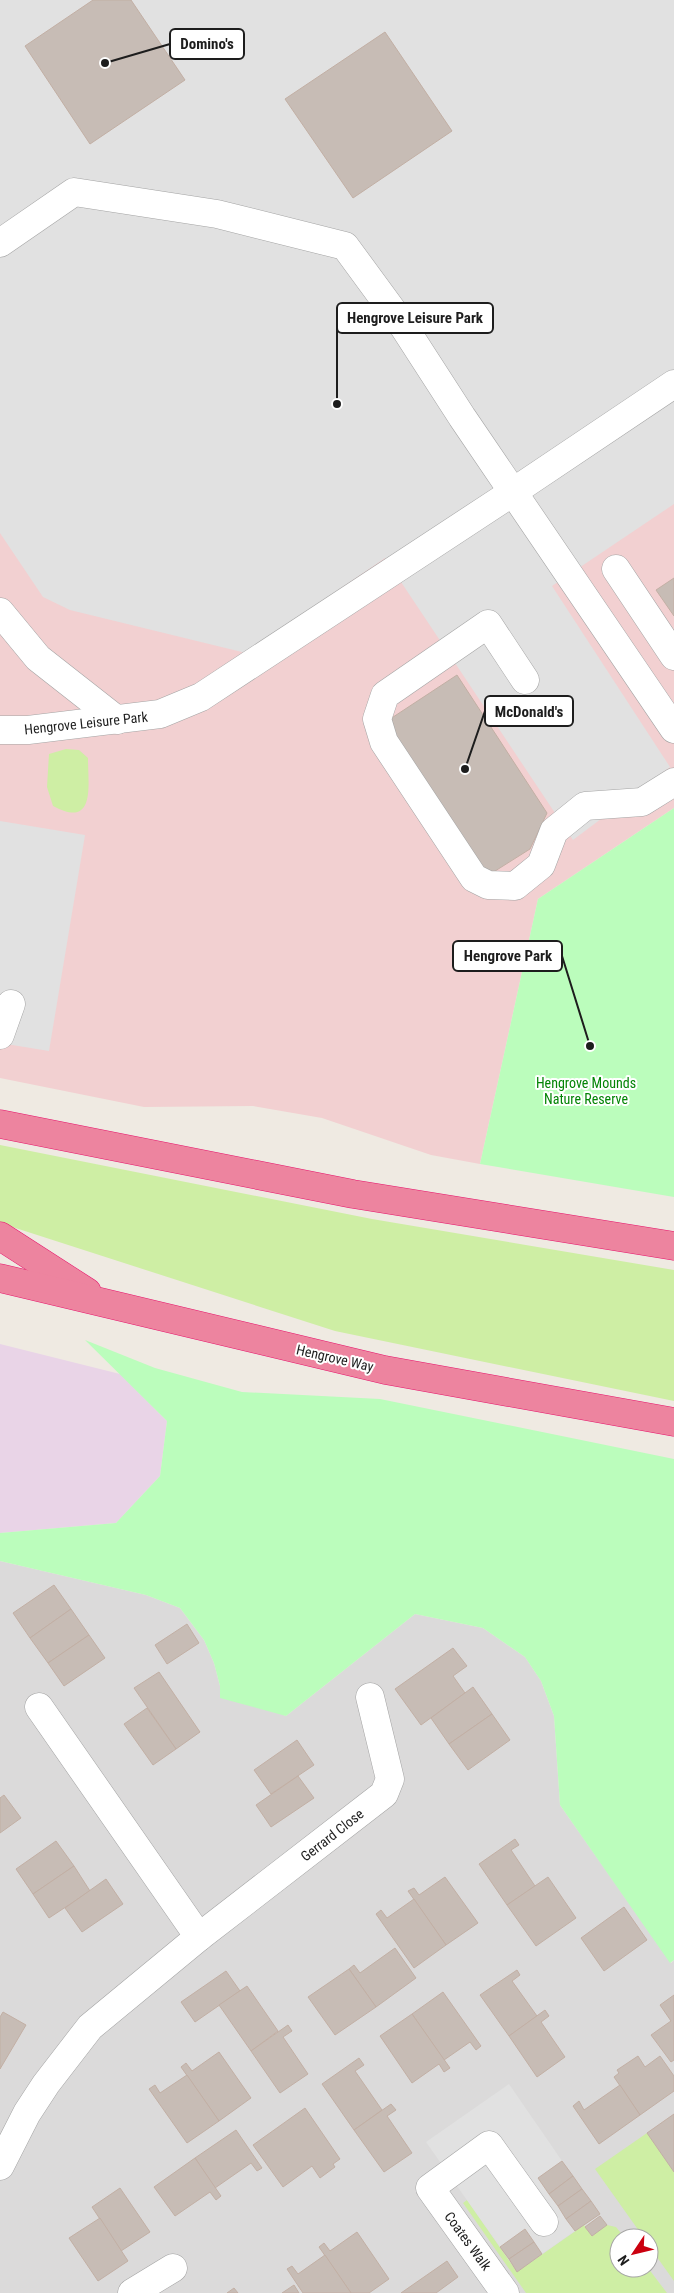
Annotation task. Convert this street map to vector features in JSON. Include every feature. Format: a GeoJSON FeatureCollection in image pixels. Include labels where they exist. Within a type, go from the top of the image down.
{"type":"FeatureCollection","features":[{"type":"Feature","properties":{"kind":"highway"},"geometry":{"type":"LineString","coordinates":[[0,1124],[353,1194],[674,1246]]}},
{"type":"Feature","properties":{"kind":"highway"},"geometry":{"type":"LineString","coordinates":[[0,1236],[105,1304]]}},
{"type":"Feature","properties":{"kind":"highway","name":"Hengrove Way"},"geometry":{"type":"LineString","coordinates":[[0,1278],[385,1370],[674,1422]]}},
{"type":"Feature","properties":{"kind":"street"},"geometry":{"type":"LineString","coordinates":[[0,243],[74,192],[217,214],[345,246],[400,321],[674,730]]}},
{"type":"Feature","properties":{"kind":"street","name":"Hengrove Leisure Park"},"geometry":{"type":"LineString","coordinates":[[1,730],[28,730],[160,714],[201,697],[674,384]]}},
{"type":"Feature","properties":{"kind":"street"},"geometry":{"type":"LineString","coordinates":[[616,569],[674,656]]}},
{"type":"Feature","properties":{"kind":"street"},"geometry":{"type":"LineString","coordinates":[[0,612],[38,658],[117,720]]}},
{"type":"Feature","properties":{"kind":"street"},"geometry":{"type":"LineString","coordinates":[[525,680],[488,624],[385,695],[377,719],[384,742],[474,878],[488,885],[515,886],[541,865],[554,831],[585,806],[642,802],[674,782]]}},
{"type":"Feature","properties":{"kind":"street"},"geometry":{"type":"LineString","coordinates":[[0,1036],[11,1004]]}},
{"type":"Feature","properties":{"kind":"street","name":"Gerrard Close"},"geometry":{"type":"LineString","coordinates":[[3,2152],[46,2084],[90,2027],[199,1937],[384,1794],[390,1779],[370,1697]]}},
{"type":"Feature","properties":{"kind":"street"},"geometry":{"type":"LineString","coordinates":[[39,1707],[199,1937]]}},
{"type":"Feature","properties":{"kind":"street","name":"Coates Walk"},"geometry":{"type":"LineString","coordinates":[[505,2293],[430,2188],[489,2145],[544,2222]]}},
{"type":"Feature","properties":{"kind":"street"},"geometry":{"type":"LineString","coordinates":[[132,2293],[173,2268]]}},
{"type":"Feature","properties":{"kind":"shaded area"},"geometry":{"type":"Polygon","coordinates":[[[0,0],[674,0],[674,808],[538,899],[480,1164],[431,1155],[322,1118],[253,1106],[144,1107],[0,1078],[0,0]]]}},
{"type":"Feature","properties":{"kind":"shaded area"},"geometry":{"type":"Polygon","coordinates":[[[0,0],[674,0],[674,504],[552,586],[670,767],[573,840],[385,558],[246,653],[70,610],[43,597],[0,533],[0,0]]]}},
{"type":"Feature","properties":{"kind":"shaded area"},"geometry":{"type":"Polygon","coordinates":[[[0,821],[85,835],[49,1051],[0,1043],[0,821]]]}},
{"type":"Feature","properties":{"kind":"shaded area"},"geometry":{"type":"Polygon","coordinates":[[[0,1344],[120,1374],[167,1421],[160,1476],[116,1523],[0,1533],[0,1344]]]}},
{"type":"Feature","properties":{"kind":"shaded area"},"geometry":{"type":"Polygon","coordinates":[[[0,1561],[146,1595],[180,1608],[204,1640],[214,1663],[220,1686],[286,1716],[415,1614],[483,1628],[525,1657],[541,1681],[554,1716],[560,1805],[671,1963],[674,1960],[674,2293],[0,2293],[0,1561]]]}},
{"type":"Feature","properties":{"kind":"shaded area"},"geometry":{"type":"Polygon","coordinates":[[[509,2084],[562,2161],[538,2178],[575,2231],[542,2254],[525,2230],[500,2247],[426,2142],[509,2084]]]}},
{"type":"Feature","properties":{"kind":"green space"},"geometry":{"type":"Polygon","coordinates":[[[66,749],[79,750],[88,758],[89,781],[87,801],[83,808],[77,812],[67,812],[53,806],[47,787],[49,754],[66,749]]]}},
{"type":"Feature","properties":{"kind":"green space","name":"Hengrove Mounds Nature Reserve"},"geometry":{"type":"Polygon","coordinates":[[[674,808],[674,1197],[480,1164],[538,899],[674,808]]]}},
{"type":"Feature","properties":{"kind":"green space"},"geometry":{"type":"Polygon","coordinates":[[[0,1145],[372,1219],[674,1270],[674,1401],[335,1331],[0,1223],[0,1145]]]}},
{"type":"Feature","properties":{"kind":"green space"},"geometry":{"type":"Polygon","coordinates":[[[85,1340],[155,1368],[242,1392],[380,1399],[674,1459],[674,1960],[670,1963],[560,1805],[554,1716],[541,1681],[525,1657],[483,1628],[415,1614],[286,1716],[220,1698],[220,1686],[214,1663],[204,1640],[180,1608],[146,1595],[0,1561],[0,1533],[116,1523],[160,1476],[167,1421],[85,1340]]]}},
{"type":"Feature","properties":{"kind":"green space"},"geometry":{"type":"Polygon","coordinates":[[[647,2133],[674,2172],[674,2281],[659,2260],[659,2228],[637,2228],[595,2169],[647,2133]]]}},
{"type":"Feature","properties":{"kind":"green space"},"geometry":{"type":"Polygon","coordinates":[[[467,2200],[517,2272],[584,2225],[592,2236],[607,2225],[617,2228],[609,2228],[609,2278],[656,2278],[667,2293],[526,2293],[463,2203],[467,2200]]]}},
{"type":"Feature","properties":{"kind":"building"},"geometry":{"type":"Polygon","coordinates":[[[93,0],[131,0],[185,80],[90,144],[25,46],[93,0]]]}},
{"type":"Feature","properties":{"kind":"building"},"geometry":{"type":"Polygon","coordinates":[[[385,32],[452,131],[353,198],[285,99],[385,32]]]}},
{"type":"Feature","properties":{"kind":"building"},"geometry":{"type":"Polygon","coordinates":[[[674,578],[674,616],[656,590],[674,578]]]}},
{"type":"Feature","properties":{"kind":"building"},"geometry":{"type":"Polygon","coordinates":[[[457,675],[547,813],[530,849],[484,878],[381,725],[457,675]]]}},
{"type":"Feature","properties":{"kind":"building"},"geometry":{"type":"Polygon","coordinates":[[[54,1585],[71,1609],[30,1638],[13,1613],[54,1585]]]}},
{"type":"Feature","properties":{"kind":"building"},"geometry":{"type":"Polygon","coordinates":[[[71,1609],[89,1635],[48,1663],[30,1638],[71,1609]]]}},
{"type":"Feature","properties":{"kind":"building"},"geometry":{"type":"Polygon","coordinates":[[[187,1624],[199,1643],[167,1664],[155,1645],[187,1624]]]}},
{"type":"Feature","properties":{"kind":"building"},"geometry":{"type":"Polygon","coordinates":[[[89,1635],[105,1658],[64,1686],[48,1663],[89,1635]]]}},
{"type":"Feature","properties":{"kind":"building"},"geometry":{"type":"Polygon","coordinates":[[[453,1648],[467,1666],[453,1676],[465,1693],[421,1725],[395,1689],[453,1648]]]}},
{"type":"Feature","properties":{"kind":"building"},"geometry":{"type":"Polygon","coordinates":[[[159,1672],[200,1732],[176,1749],[134,1688],[159,1672]]]}},
{"type":"Feature","properties":{"kind":"building"},"geometry":{"type":"Polygon","coordinates":[[[473,1687],[492,1714],[449,1744],[431,1718],[473,1687]]]}},
{"type":"Feature","properties":{"kind":"building"},"geometry":{"type":"Polygon","coordinates":[[[147,1708],[176,1749],[153,1765],[124,1724],[147,1708]]]}},
{"type":"Feature","properties":{"kind":"building"},"geometry":{"type":"Polygon","coordinates":[[[492,1714],[510,1740],[468,1770],[449,1744],[492,1714]]]}},
{"type":"Feature","properties":{"kind":"building"},"geometry":{"type":"Polygon","coordinates":[[[297,1740],[314,1765],[271,1794],[254,1770],[297,1740]]]}},
{"type":"Feature","properties":{"kind":"building"},"geometry":{"type":"Polygon","coordinates":[[[298,1776],[314,1798],[271,1827],[256,1805],[298,1776]]]}},
{"type":"Feature","properties":{"kind":"building"},"geometry":{"type":"Polygon","coordinates":[[[4,1795],[21,1818],[0,1833],[0,1798],[4,1795]]]}},
{"type":"Feature","properties":{"kind":"building"},"geometry":{"type":"Polygon","coordinates":[[[515,1839],[519,1845],[511,1850],[535,1886],[507,1905],[479,1864],[515,1839]]]}},
{"type":"Feature","properties":{"kind":"building"},"geometry":{"type":"Polygon","coordinates":[[[56,1841],[74,1866],[33,1894],[16,1869],[56,1841]]]}},
{"type":"Feature","properties":{"kind":"building"},"geometry":{"type":"Polygon","coordinates":[[[74,1866],[90,1891],[49,1918],[33,1894],[74,1866]]]}},
{"type":"Feature","properties":{"kind":"building"},"geometry":{"type":"Polygon","coordinates":[[[445,1877],[478,1923],[446,1945],[408,1891],[414,1888],[419,1895],[445,1877]]]}},
{"type":"Feature","properties":{"kind":"building"},"geometry":{"type":"Polygon","coordinates":[[[548,1877],[576,1918],[536,1946],[507,1905],[548,1877]]]}},
{"type":"Feature","properties":{"kind":"building"},"geometry":{"type":"Polygon","coordinates":[[[106,1879],[123,1904],[82,1932],[65,1908],[106,1879]]]}},
{"type":"Feature","properties":{"kind":"building"},"geometry":{"type":"Polygon","coordinates":[[[414,1899],[446,1945],[414,1968],[376,1914],[381,1910],[387,1918],[414,1899]]]}},
{"type":"Feature","properties":{"kind":"building"},"geometry":{"type":"Polygon","coordinates":[[[624,1907],[647,1940],[604,1971],[581,1938],[624,1907]]]}},
{"type":"Feature","properties":{"kind":"building"},"geometry":{"type":"Polygon","coordinates":[[[395,1948],[416,1978],[376,2007],[349,1969],[354,1965],[360,1973],[395,1948]]]}},
{"type":"Feature","properties":{"kind":"building"},"geometry":{"type":"Polygon","coordinates":[[[349,1969],[376,2007],[335,2035],[308,1997],[349,1969]]]}},
{"type":"Feature","properties":{"kind":"building"},"geometry":{"type":"Polygon","coordinates":[[[517,1970],[520,1975],[512,1981],[537,2016],[509,2036],[480,1995],[517,1970]]]}},
{"type":"Feature","properties":{"kind":"building"},"geometry":{"type":"Polygon","coordinates":[[[226,1971],[240,1991],[195,2022],[181,2002],[226,1971]]]}},
{"type":"Feature","properties":{"kind":"building"},"geometry":{"type":"Polygon","coordinates":[[[247,1986],[278,2031],[251,2051],[219,2005],[247,1986]]]}},
{"type":"Feature","properties":{"kind":"building"},"geometry":{"type":"Polygon","coordinates":[[[443,1992],[481,2046],[476,2050],[470,2042],[444,2060],[412,2014],[443,1992]]]}},
{"type":"Feature","properties":{"kind":"building"},"geometry":{"type":"Polygon","coordinates":[[[674,1995],[674,2060],[671,2062],[651,2035],[671,2021],[660,2005],[674,1995]]]}},
{"type":"Feature","properties":{"kind":"building"},"geometry":{"type":"Polygon","coordinates":[[[545,2010],[549,2016],[541,2022],[565,2057],[537,2077],[509,2036],[545,2010]]]}},
{"type":"Feature","properties":{"kind":"building"},"geometry":{"type":"Polygon","coordinates":[[[3,2012],[26,2025],[0,2069],[0,2017],[3,2012]]]}},
{"type":"Feature","properties":{"kind":"building"},"geometry":{"type":"Polygon","coordinates":[[[412,2014],[450,2068],[444,2072],[439,2064],[412,2083],[380,2036],[412,2014]]]}},
{"type":"Feature","properties":{"kind":"building"},"geometry":{"type":"Polygon","coordinates":[[[288,2025],[292,2031],[283,2037],[308,2074],[280,2093],[251,2051],[288,2025]]]}},
{"type":"Feature","properties":{"kind":"building"},"geometry":{"type":"Polygon","coordinates":[[[219,2052],[251,2098],[219,2121],[181,2067],[186,2063],[192,2071],[219,2052]]]}},
{"type":"Feature","properties":{"kind":"building"},"geometry":{"type":"Polygon","coordinates":[[[638,2056],[645,2067],[660,2056],[674,2076],[674,2091],[640,2115],[614,2077],[619,2073],[617,2070],[638,2056]]]}},
{"type":"Feature","properties":{"kind":"building"},"geometry":{"type":"Polygon","coordinates":[[[359,2058],[364,2065],[355,2071],[382,2110],[354,2130],[322,2084],[359,2058]]]}},
{"type":"Feature","properties":{"kind":"building"},"geometry":{"type":"Polygon","coordinates":[[[187,2075],[219,2121],[187,2143],[149,2089],[155,2085],[160,2093],[187,2075]]]}},
{"type":"Feature","properties":{"kind":"building"},"geometry":{"type":"Polygon","coordinates":[[[620,2085],[640,2115],[599,2144],[573,2106],[579,2101],[584,2110],[620,2085]]]}},
{"type":"Feature","properties":{"kind":"building"},"geometry":{"type":"Polygon","coordinates":[[[391,2104],[396,2110],[387,2116],[412,2153],[384,2172],[354,2130],[391,2104]]]}},
{"type":"Feature","properties":{"kind":"building"},"geometry":{"type":"Polygon","coordinates":[[[305,2108],[340,2159],[333,2164],[335,2167],[320,2178],[312,2166],[283,2187],[253,2145],[305,2108]]]}},
{"type":"Feature","properties":{"kind":"building"},"geometry":{"type":"Polygon","coordinates":[[[674,2114],[674,2172],[647,2133],[674,2114]]]}},
{"type":"Feature","properties":{"kind":"building"},"geometry":{"type":"Polygon","coordinates":[[[236,2130],[262,2168],[257,2171],[251,2163],[215,2188],[195,2158],[236,2130]]]}},
{"type":"Feature","properties":{"kind":"building"},"geometry":{"type":"Polygon","coordinates":[[[195,2158],[221,2196],[216,2200],[210,2192],[175,2216],[154,2187],[195,2158]]]}},
{"type":"Feature","properties":{"kind":"building"},"geometry":{"type":"Polygon","coordinates":[[[562,2161],[573,2176],[549,2194],[538,2178],[562,2161]]]}},
{"type":"Feature","properties":{"kind":"building"},"geometry":{"type":"Polygon","coordinates":[[[573,2176],[582,2189],[558,2206],[549,2194],[573,2176]]]}},
{"type":"Feature","properties":{"kind":"building"},"geometry":{"type":"Polygon","coordinates":[[[120,2188],[150,2232],[121,2251],[92,2207],[120,2188]]]}},
{"type":"Feature","properties":{"kind":"building"},"geometry":{"type":"Polygon","coordinates":[[[582,2189],[591,2201],[566,2219],[558,2206],[582,2189]]]}},
{"type":"Feature","properties":{"kind":"building"},"geometry":{"type":"Polygon","coordinates":[[[591,2201],[600,2214],[575,2231],[566,2219],[591,2201]]]}},
{"type":"Feature","properties":{"kind":"building"},"geometry":{"type":"Polygon","coordinates":[[[600,2216],[607,2225],[592,2236],[585,2227],[600,2216]]]}},
{"type":"Feature","properties":{"kind":"building"},"geometry":{"type":"Polygon","coordinates":[[[100,2218],[128,2261],[98,2281],[69,2238],[100,2218]]]}},
{"type":"Feature","properties":{"kind":"building"},"geometry":{"type":"Polygon","coordinates":[[[525,2229],[534,2242],[509,2259],[500,2247],[525,2229]]]}},
{"type":"Feature","properties":{"kind":"building"},"geometry":{"type":"Polygon","coordinates":[[[357,2232],[389,2279],[369,2293],[351,2293],[319,2247],[324,2243],[330,2251],[357,2232]]]}},
{"type":"Feature","properties":{"kind":"building"},"geometry":{"type":"Polygon","coordinates":[[[534,2242],[542,2254],[517,2272],[509,2259],[534,2242]]]}},
{"type":"Feature","properties":{"kind":"building"},"geometry":{"type":"Polygon","coordinates":[[[325,2255],[351,2293],[303,2293],[287,2269],[292,2266],[298,2274],[325,2255]]]}},
{"type":"Feature","properties":{"kind":"building"},"geometry":{"type":"Polygon","coordinates":[[[447,2261],[458,2277],[436,2293],[401,2293],[447,2261]]]}},
{"type":"Feature","properties":{"kind":"building"},"geometry":{"type":"Polygon","coordinates":[[[294,2285],[299,2293],[282,2293],[294,2285]]]}},
{"type":"Feature","properties":{"kind":"building"},"geometry":{"type":"Polygon","coordinates":[[[234,2288],[238,2293],[227,2293],[234,2288]]]}},
{"type":"Feature","properties":{"kind":"place","name":"Domino's"},"geometry":{"type":"Point","coordinates":[105,63]}},
{"type":"Feature","properties":{"kind":"place","name":"Hengrove Leisure Park"},"geometry":{"type":"Point","coordinates":[337,404]}},
{"type":"Feature","properties":{"kind":"place","name":"McDonald's"},"geometry":{"type":"Point","coordinates":[465,769]}},
{"type":"Feature","properties":{"kind":"place","name":"Hengrove Park"},"geometry":{"type":"Point","coordinates":[590,1046]}}]}
